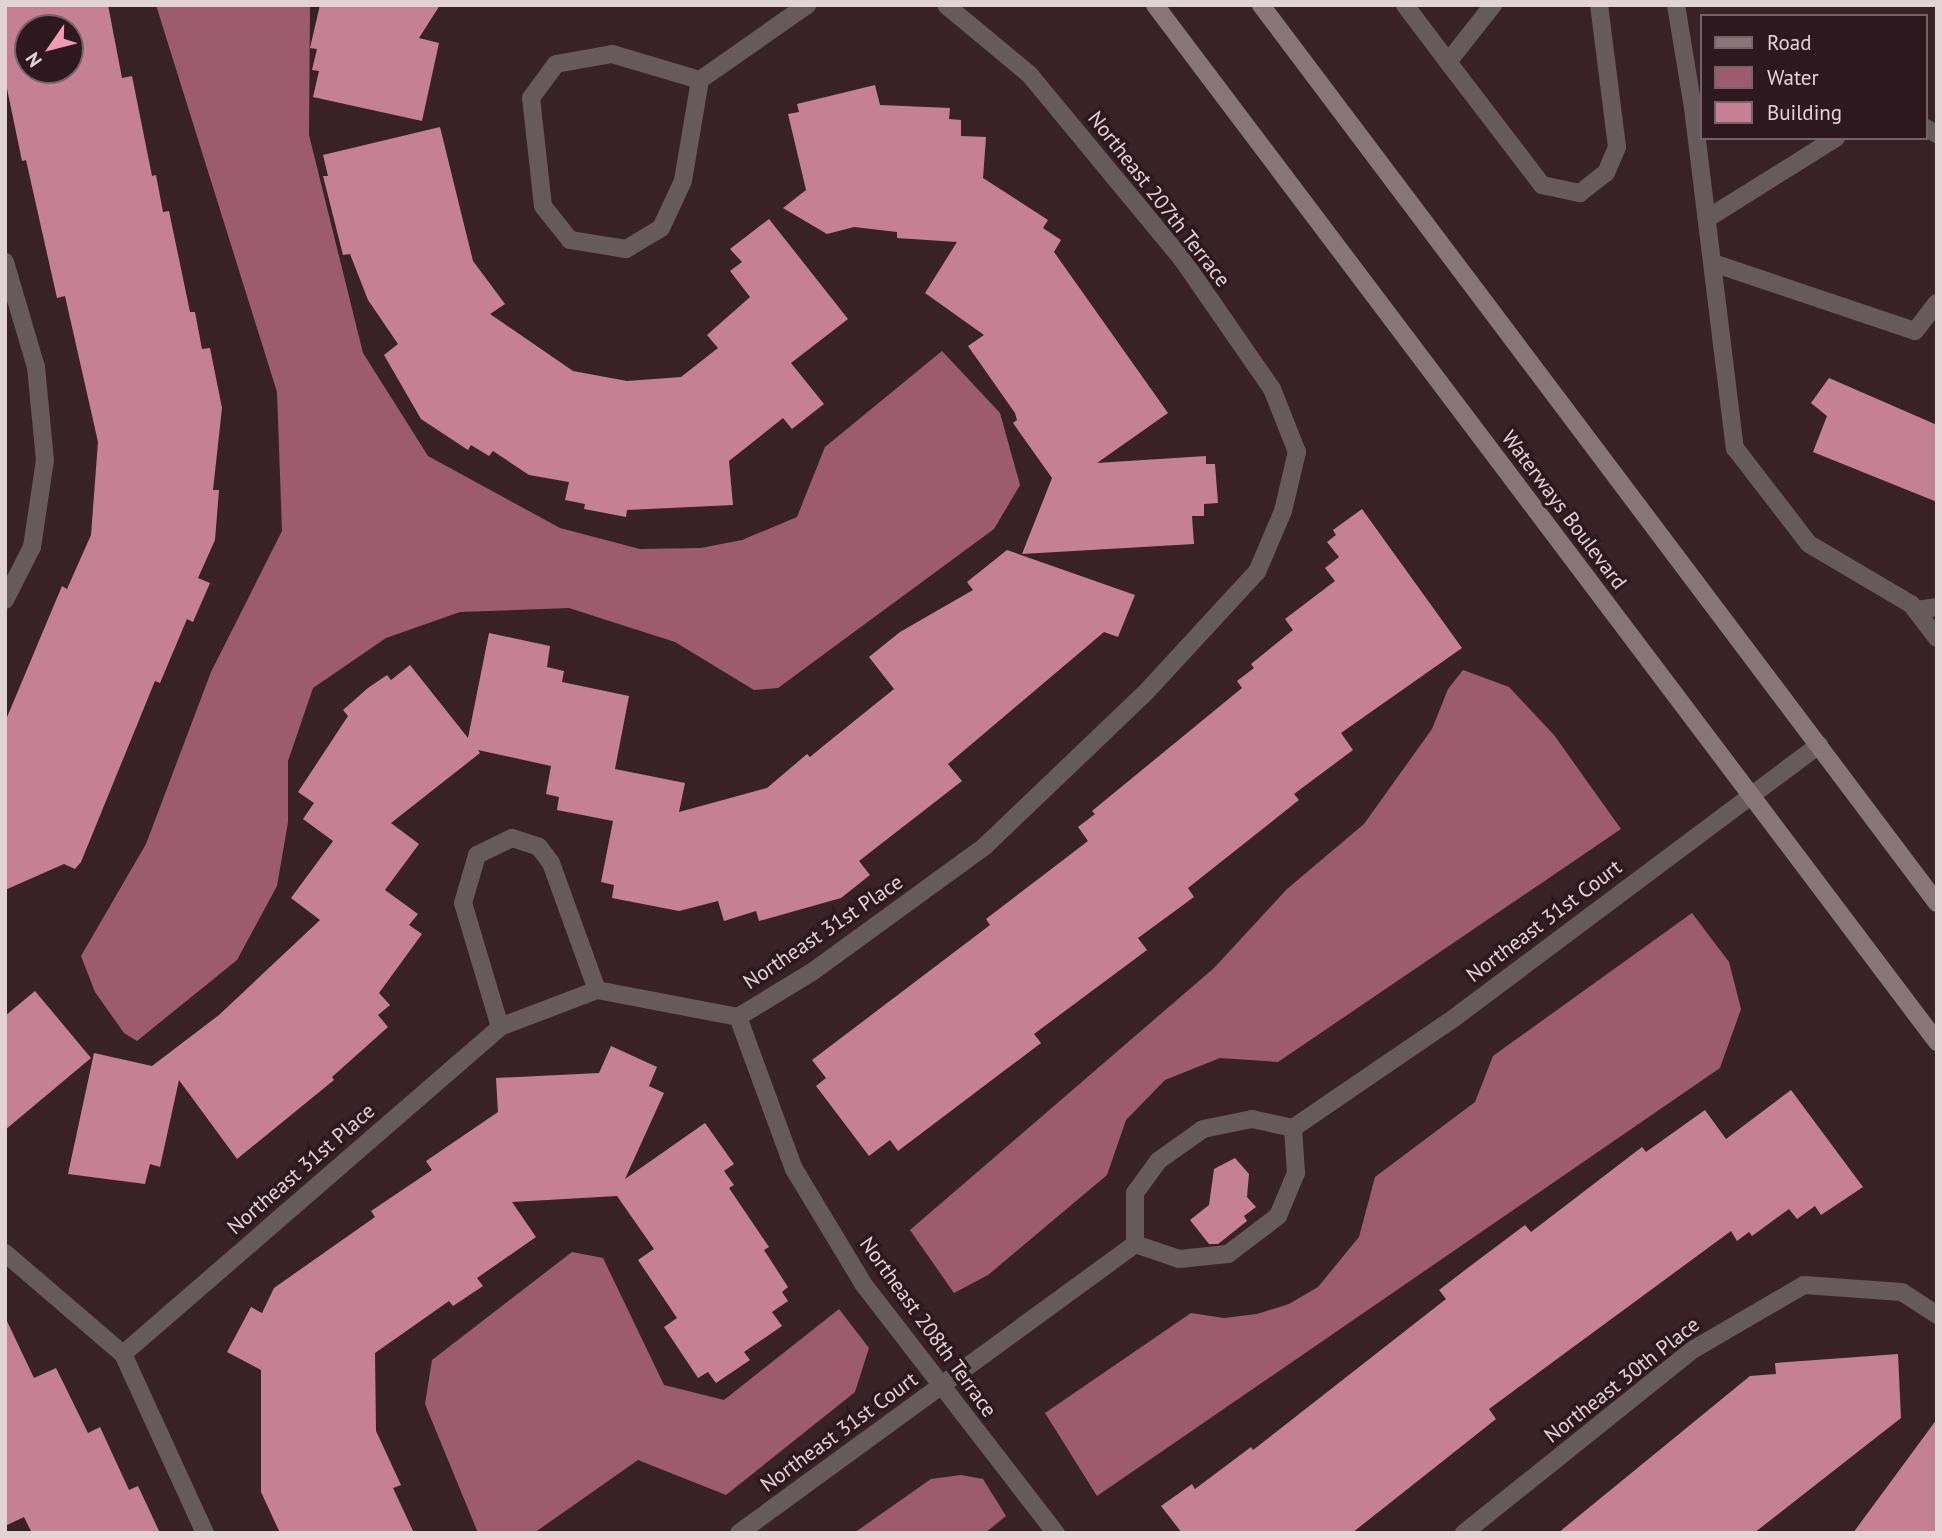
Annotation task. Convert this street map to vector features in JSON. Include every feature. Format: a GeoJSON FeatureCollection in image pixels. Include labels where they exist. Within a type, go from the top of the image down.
{"type":"FeatureCollection","features":[{"type":"Feature","properties":{"kind":"street"},"geometry":{"type":"LineString","coordinates":[[700,80],[612,54],[556,64],[531,98],[543,206],[570,240],[626,249],[661,228],[683,181],[700,80],[807,5]]}},
{"type":"Feature","properties":{"kind":"street","name":"Northeast 207th Terrace"},"geometry":{"type":"LineString","coordinates":[[946,5],[1030,75],[1182,260],[1272,389],[1297,452]]}},
{"type":"Feature","properties":{"kind":"street","name":"Waterways Boulevard"},"geometry":{"type":"LineString","coordinates":[[1155,5],[1937,1042]]}},
{"type":"Feature","properties":{"kind":"street"},"geometry":{"type":"LineString","coordinates":[[1261,5],[1937,902]]}},
{"type":"Feature","properties":{"kind":"street"},"geometry":{"type":"LineString","coordinates":[[1405,5],[1542,185],[1580,193],[1606,173],[1617,148],[1599,5]]}},
{"type":"Feature","properties":{"kind":"street"},"geometry":{"type":"LineString","coordinates":[[1448,62],[1493,5]]}},
{"type":"Feature","properties":{"kind":"street"},"geometry":{"type":"LineString","coordinates":[[1676,5],[1713,263],[1735,448],[1809,544],[1916,610],[1937,638]]}},
{"type":"Feature","properties":{"kind":"street"},"geometry":{"type":"LineString","coordinates":[[1707,218],[1833,140]]}},
{"type":"Feature","properties":{"kind":"street"},"geometry":{"type":"LineString","coordinates":[[5,262],[36,367],[45,460],[32,547],[5,600]]}},
{"type":"Feature","properties":{"kind":"street"},"geometry":{"type":"LineString","coordinates":[[1713,263],[1915,331],[1937,303]]}},
{"type":"Feature","properties":{"kind":"street","name":"Northeast 31st Place"},"geometry":{"type":"LineString","coordinates":[[124,1354],[500,1027],[597,990],[738,1017],[811,972],[984,847],[1147,691],[1257,572],[1283,511],[1297,452]]}},
{"type":"Feature","properties":{"kind":"street"},"geometry":{"type":"LineString","coordinates":[[1916,610],[1937,607]]}},
{"type":"Feature","properties":{"kind":"street","name":"Northeast 31st Court"},"geometry":{"type":"LineString","coordinates":[[1293,1128],[1454,1018],[1819,744]]}},
{"type":"Feature","properties":{"kind":"street"},"geometry":{"type":"LineString","coordinates":[[500,1027],[463,903],[477,855],[512,838],[539,847],[551,863],[597,990]]}},
{"type":"Feature","properties":{"kind":"street","name":"Northeast 208th Terrace"},"geometry":{"type":"LineString","coordinates":[[738,1017],[794,1169],[864,1285],[940,1388],[1056,1533]]}},
{"type":"Feature","properties":{"kind":"street"},"geometry":{"type":"LineString","coordinates":[[1252,1119],[1293,1128],[1296,1173],[1278,1216],[1228,1254],[1179,1259],[1135,1244],[1135,1193],[1157,1161],[1203,1129],[1252,1119]]}},
{"type":"Feature","properties":{"kind":"street","name":"Northeast 31st Court"},"geometry":{"type":"LineString","coordinates":[[739,1533],[1135,1244]]}},
{"type":"Feature","properties":{"kind":"street"},"geometry":{"type":"LineString","coordinates":[[5,1253],[124,1354],[205,1533]]}},
{"type":"Feature","properties":{"kind":"street","name":"Northeast 30th Place"},"geometry":{"type":"LineString","coordinates":[[1464,1533],[1694,1349],[1804,1285],[1902,1292],[1937,1315]]}},
{"type":"Feature","properties":{"kind":"water"},"geometry":{"type":"Polygon","coordinates":[[[156,5],[310,5],[309,135],[363,353],[428,456],[560,528],[640,549],[701,548],[742,540],[797,517],[825,447],[942,351],[1000,413],[1020,485],[994,529],[778,688],[754,690],[675,642],[569,608],[460,612],[386,638],[313,688],[288,761],[288,822],[277,886],[237,960],[137,1041],[124,1033],[95,992],[81,956],[146,844],[211,672],[282,531],[277,392],[156,5]]]}},
{"type":"Feature","properties":{"kind":"water"},"geometry":{"type":"Polygon","coordinates":[[[1463,670],[1509,687],[1554,735],[1621,829],[1278,1062],[1220,1058],[1165,1080],[1126,1120],[1107,1175],[988,1275],[954,1293],[910,1230],[1214,968],[1287,889],[1364,824],[1432,729],[1448,689],[1463,670]]]}},
{"type":"Feature","properties":{"kind":"water"},"geometry":{"type":"Polygon","coordinates":[[[1692,913],[1729,962],[1741,1009],[1720,1068],[1097,1496],[1045,1413],[1191,1313],[1224,1318],[1257,1314],[1289,1304],[1318,1287],[1359,1237],[1375,1177],[1475,1102],[1493,1056],[1692,913]]]}},
{"type":"Feature","properties":{"kind":"water"},"geometry":{"type":"Polygon","coordinates":[[[572,1252],[603,1258],[664,1385],[724,1400],[839,1309],[869,1348],[855,1392],[726,1495],[638,1460],[534,1533],[478,1533],[425,1404],[432,1360],[572,1252]]]}},
{"type":"Feature","properties":{"kind":"water"},"geometry":{"type":"Polygon","coordinates":[[[961,1475],[983,1479],[1006,1516],[985,1533],[854,1533],[931,1479],[961,1475]]]}},
{"type":"Feature","properties":{"kind":"building"},"geometry":{"type":"Polygon","coordinates":[[[5,5],[108,5],[122,78],[132,76],[152,176],[156,175],[163,212],[169,211],[190,312],[195,312],[202,349],[210,348],[222,408],[213,490],[219,490],[215,540],[198,578],[210,583],[193,622],[187,619],[160,683],[155,681],[81,862],[75,869],[64,864],[5,890],[5,722],[62,586],[67,589],[91,535],[98,442],[65,296],[57,298],[26,160],[22,161],[5,79],[5,5]]]}},
{"type":"Feature","properties":{"kind":"building"},"geometry":{"type":"Polygon","coordinates":[[[320,5],[440,5],[419,38],[439,43],[422,121],[313,97],[319,71],[312,70],[317,49],[310,48],[320,5]]]}},
{"type":"Feature","properties":{"kind":"building"},"geometry":{"type":"Polygon","coordinates":[[[875,85],[880,105],[950,108],[949,119],[961,120],[961,136],[986,137],[983,178],[1048,220],[1043,228],[1061,240],[1054,252],[1168,413],[1097,463],[1206,456],[1206,464],[1215,464],[1218,503],[1204,504],[1204,516],[1192,516],[1194,544],[1022,554],[1052,478],[1013,423],[1017,420],[1015,413],[968,346],[984,335],[925,293],[957,242],[897,238],[897,232],[854,227],[827,234],[783,208],[806,190],[788,114],[799,112],[797,104],[875,85]]]}},
{"type":"Feature","properties":{"kind":"building"},"geometry":{"type":"Polygon","coordinates":[[[440,127],[473,261],[505,304],[490,314],[573,371],[627,381],[681,377],[718,348],[707,335],[750,297],[730,271],[742,262],[730,249],[769,219],[848,319],[791,363],[824,404],[792,429],[783,418],[729,461],[733,505],[627,510],[626,517],[584,509],[585,504],[565,500],[569,482],[529,475],[493,451],[489,456],[471,445],[468,450],[421,419],[384,355],[398,344],[368,300],[350,254],[343,255],[323,176],[328,176],[323,155],[440,127]]]}},
{"type":"Feature","properties":{"kind":"building"},"geometry":{"type":"Polygon","coordinates":[[[1829,378],[1937,425],[1937,502],[1813,452],[1827,416],[1811,403],[1829,378]]]}},
{"type":"Feature","properties":{"kind":"building"},"geometry":{"type":"Polygon","coordinates":[[[1362,509],[1462,648],[1341,733],[1353,750],[1294,794],[1299,800],[1188,888],[1194,897],[1138,938],[1147,950],[1034,1034],[1041,1043],[898,1151],[890,1140],[869,1156],[816,1086],[826,1078],[812,1060],[990,925],[986,919],[1088,841],[1078,827],[1095,814],[1092,811],[1242,688],[1237,681],[1254,668],[1251,664],[1293,630],[1285,619],[1335,581],[1325,568],[1339,557],[1327,542],[1336,535],[1333,530],[1362,509]]]}},
{"type":"Feature","properties":{"kind":"building"},"geometry":{"type":"Polygon","coordinates":[[[1007,550],[1135,595],[1118,637],[1104,632],[948,764],[962,781],[859,861],[870,875],[841,898],[759,921],[756,911],[724,921],[718,901],[679,911],[612,898],[614,885],[601,882],[613,821],[557,810],[559,797],[546,794],[551,766],[478,750],[480,753],[391,823],[419,844],[385,890],[418,914],[409,925],[422,934],[379,993],[390,1005],[378,1015],[388,1027],[332,1077],[334,1080],[237,1159],[179,1080],[160,1167],[150,1164],[145,1184],[68,1174],[94,1053],[152,1066],[219,1015],[320,920],[291,898],[333,841],[303,819],[314,803],[298,792],[348,716],[343,710],[387,675],[391,680],[410,665],[468,738],[489,633],[550,646],[547,667],[564,671],[562,682],[629,696],[615,769],[685,783],[679,812],[767,788],[807,754],[810,757],[894,689],[869,657],[900,632],[973,590],[967,582],[1007,550]]]}},
{"type":"Feature","properties":{"kind":"building"},"geometry":{"type":"Polygon","coordinates":[[[35,991],[91,1058],[5,1130],[5,1016],[35,991]]]}},
{"type":"Feature","properties":{"kind":"building"},"geometry":{"type":"Polygon","coordinates":[[[611,1046],[657,1067],[649,1086],[664,1093],[625,1179],[705,1123],[734,1164],[724,1171],[734,1185],[729,1188],[769,1247],[764,1250],[788,1287],[782,1292],[788,1301],[772,1312],[782,1326],[744,1352],[750,1360],[716,1383],[708,1372],[698,1378],[664,1327],[677,1318],[638,1260],[654,1249],[617,1196],[512,1202],[536,1237],[477,1278],[483,1286],[453,1306],[449,1301],[375,1353],[376,1431],[401,1485],[393,1488],[414,1533],[280,1533],[261,1492],[261,1370],[227,1352],[251,1307],[262,1313],[274,1288],[375,1217],[371,1211],[432,1170],[426,1161],[498,1112],[496,1078],[599,1073],[611,1046]]]}},
{"type":"Feature","properties":{"kind":"building"},"geometry":{"type":"Polygon","coordinates":[[[1791,1090],[1863,1187],[1821,1215],[1815,1206],[1797,1219],[1789,1209],[1752,1236],[1749,1232],[1737,1241],[1731,1231],[1489,1409],[1496,1419],[1352,1533],[1182,1533],[1161,1506],[1192,1484],[1195,1489],[1251,1447],[1253,1450],[1446,1299],[1439,1290],[1525,1225],[1531,1232],[1642,1147],[1646,1152],[1705,1110],[1726,1139],[1791,1090]]]}},
{"type":"Feature","properties":{"kind":"building"},"geometry":{"type":"Polygon","coordinates":[[[1235,1158],[1249,1174],[1247,1197],[1256,1207],[1244,1216],[1247,1221],[1218,1244],[1209,1244],[1190,1220],[1209,1205],[1214,1169],[1235,1158]]]}},
{"type":"Feature","properties":{"kind":"building"},"geometry":{"type":"Polygon","coordinates":[[[5,1317],[34,1378],[56,1368],[88,1433],[100,1427],[129,1490],[138,1486],[160,1533],[32,1533],[24,1517],[5,1526],[5,1317]]]}},
{"type":"Feature","properties":{"kind":"building"},"geometry":{"type":"Polygon","coordinates":[[[1898,1354],[1901,1418],[1754,1533],[1558,1533],[1750,1376],[1776,1374],[1775,1363],[1898,1354]]]}},
{"type":"Feature","properties":{"kind":"building"},"geometry":{"type":"Polygon","coordinates":[[[1937,1419],[1937,1533],[1853,1533],[1937,1419]]]}}]}
